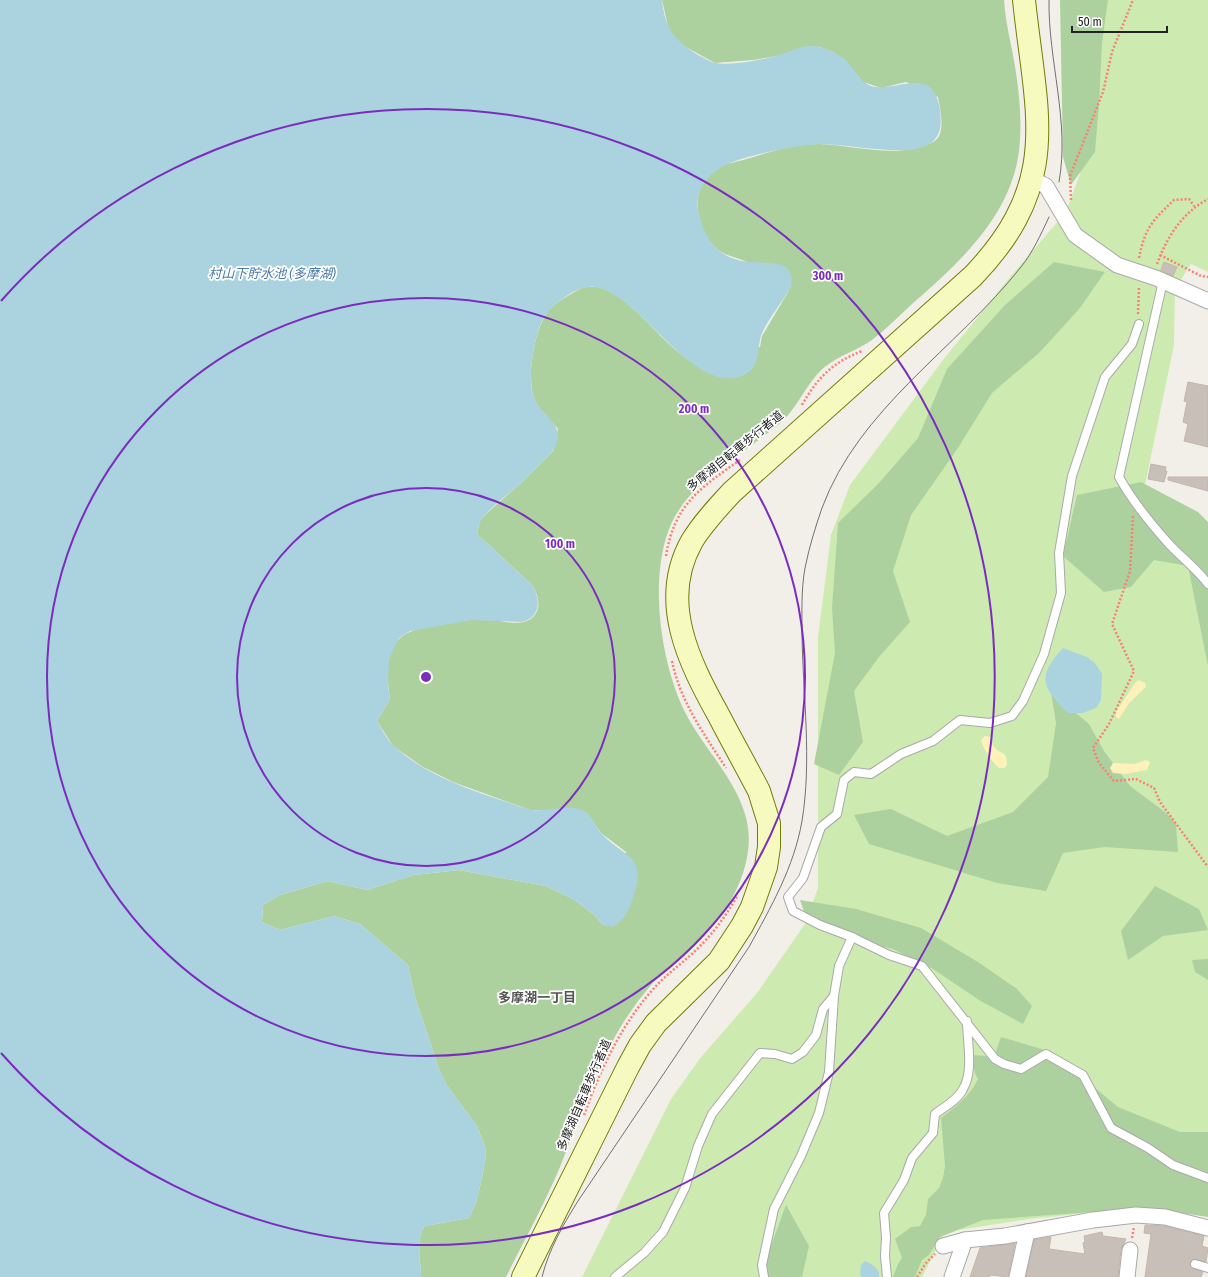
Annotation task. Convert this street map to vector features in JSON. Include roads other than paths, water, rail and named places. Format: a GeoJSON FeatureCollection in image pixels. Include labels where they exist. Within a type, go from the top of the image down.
{"type":"FeatureCollection","features":[{"type":"Feature","properties":{"kind":"street"},"geometry":{"type":"LineString","coordinates":[[523,1277],[628,1067],[656,1023],[723,956],[752,907],[766,867],[769,835],[765,806],[759,791],[698,679],[679,626],[677,609],[678,583],[681,569],[692,542],[708,518],[732,492],[982,266],[1002,243],[1020,212],[1032,179],[1037,145],[1038,111],[1024,0]]}},
{"type":"Feature","properties":{"kind":"street"},"geometry":{"type":"LineString","coordinates":[[1032,179],[1046,186],[1075,235],[1117,265],[1158,279],[1208,301]]}},
{"type":"Feature","properties":{"kind":"street"},"geometry":{"type":"LineString","coordinates":[[943,1246],[965,1240],[1136,1215],[1165,1217],[1208,1228]]}},
{"type":"Feature","properties":{"kind":"street"},"geometry":{"type":"LineString","coordinates":[[1017,1277],[1027,1232]]}},
{"type":"Feature","properties":{"kind":"street"},"geometry":{"type":"LineString","coordinates":[[952,1277],[965,1240]]}},
{"type":"Feature","properties":{"kind":"street"},"geometry":{"type":"LineString","coordinates":[[1127,1277],[1130,1250]]}},
{"type":"Feature","properties":{"kind":"lane"},"geometry":{"type":"LineString","coordinates":[[1158,279],[1119,477],[1133,502],[1170,545],[1203,577],[1208,584]]}},
{"type":"Feature","properties":{"kind":"lane"},"geometry":{"type":"LineString","coordinates":[[1139,324],[1132,344],[1105,377],[1072,476],[1059,553],[1061,593],[1044,654],[1023,701],[1012,716],[990,722],[960,720],[933,741],[901,754],[871,774],[854,772],[844,780],[837,814],[821,827],[803,878],[788,897],[793,911],[820,925],[852,937],[889,955],[922,966],[995,1059],[1004,1064],[1021,1069],[1046,1054],[1083,1075],[1111,1128],[1148,1148],[1173,1165],[1208,1178]]}},
{"type":"Feature","properties":{"kind":"lane"},"geometry":{"type":"LineString","coordinates":[[764,1277],[762,1266],[774,1209],[801,1156],[819,1114],[829,1072],[834,996],[839,966],[852,937]]}},
{"type":"Feature","properties":{"kind":"lane"},"geometry":{"type":"LineString","coordinates":[[614,1277],[644,1253],[663,1232],[685,1188],[698,1146],[712,1114],[760,1053],[775,1054],[792,1059],[803,1052],[816,1035],[823,1009],[834,996]]}},
{"type":"Feature","properties":{"kind":"lane"},"geometry":{"type":"LineString","coordinates":[[887,1277],[884,1213],[904,1180],[912,1158],[933,1133],[935,1114],[949,1104],[963,1090],[968,1074],[967,1022]]}},
{"type":"Feature","properties":{"kind":"lane"},"geometry":{"type":"LineString","coordinates":[[1195,1264],[1208,1268]]}},
{"type":"Feature","properties":{"kind":"water","name":"村山下貯水池 (多摩湖)"},"geometry":{"type":"Polygon","coordinates":[[[0,0],[662,0],[663,10],[668,26],[672,32],[683,44],[698,55],[713,62],[729,64],[746,62],[814,46],[833,52],[841,57],[863,81],[871,86],[880,87],[920,83],[928,86],[935,93],[939,105],[941,124],[936,138],[931,143],[916,149],[874,149],[821,144],[799,146],[769,152],[728,164],[720,168],[706,180],[698,197],[698,209],[704,230],[714,246],[729,257],[739,260],[771,263],[784,266],[789,270],[791,275],[791,287],[763,331],[756,362],[754,367],[746,374],[727,378],[708,373],[689,360],[632,308],[614,294],[596,287],[588,287],[576,291],[565,297],[553,307],[543,319],[537,336],[533,354],[531,383],[534,398],[557,430],[558,436],[556,445],[553,451],[525,480],[486,514],[480,522],[477,534],[532,585],[538,602],[536,612],[528,620],[522,622],[472,620],[410,631],[399,638],[389,659],[388,687],[390,699],[377,721],[391,744],[419,765],[433,773],[478,792],[531,810],[574,808],[587,813],[601,833],[626,853],[636,865],[638,873],[637,884],[628,911],[623,918],[613,927],[603,925],[593,914],[573,899],[546,886],[459,870],[414,875],[367,890],[328,881],[280,895],[263,905],[262,922],[280,930],[334,916],[360,924],[408,965],[415,997],[439,1069],[446,1084],[477,1126],[485,1146],[486,1154],[476,1203],[469,1218],[425,1226],[420,1237],[419,1244],[421,1277],[0,1277],[0,0]]]}},
{"type":"Feature","properties":{"kind":"water"},"geometry":{"type":"Polygon","coordinates":[[[1063,648],[1087,657],[1095,663],[1102,674],[1101,700],[1096,708],[1083,713],[1068,713],[1052,696],[1046,681],[1046,674],[1049,666],[1063,648]]]}},
{"type":"Feature","properties":{"kind":"water"},"geometry":{"type":"Polygon","coordinates":[[[865,1261],[877,1269],[879,1277],[862,1277],[860,1275],[861,1265],[865,1261]]]}},
{"type":"Feature","properties":{"kind":"tram line"},"geometry":{"type":"LineString","coordinates":[[1049,0],[1052,46],[1062,136],[1062,159],[1059,182]]}},
{"type":"Feature","properties":{"kind":"tram line"},"geometry":{"type":"LineString","coordinates":[[542,1277],[548,1257],[567,1219],[749,947],[788,871],[802,821],[805,798],[807,751],[802,635],[804,576],[810,546],[819,516],[839,472],[860,440],[884,409],[968,325],[1021,267],[1033,249],[1049,217]]}},
{"type":"Feature","properties":{"kind":"district","name":"多摩湖一丁目"},"geometry":{"type":"Point","coordinates":[537,997]}}]}
